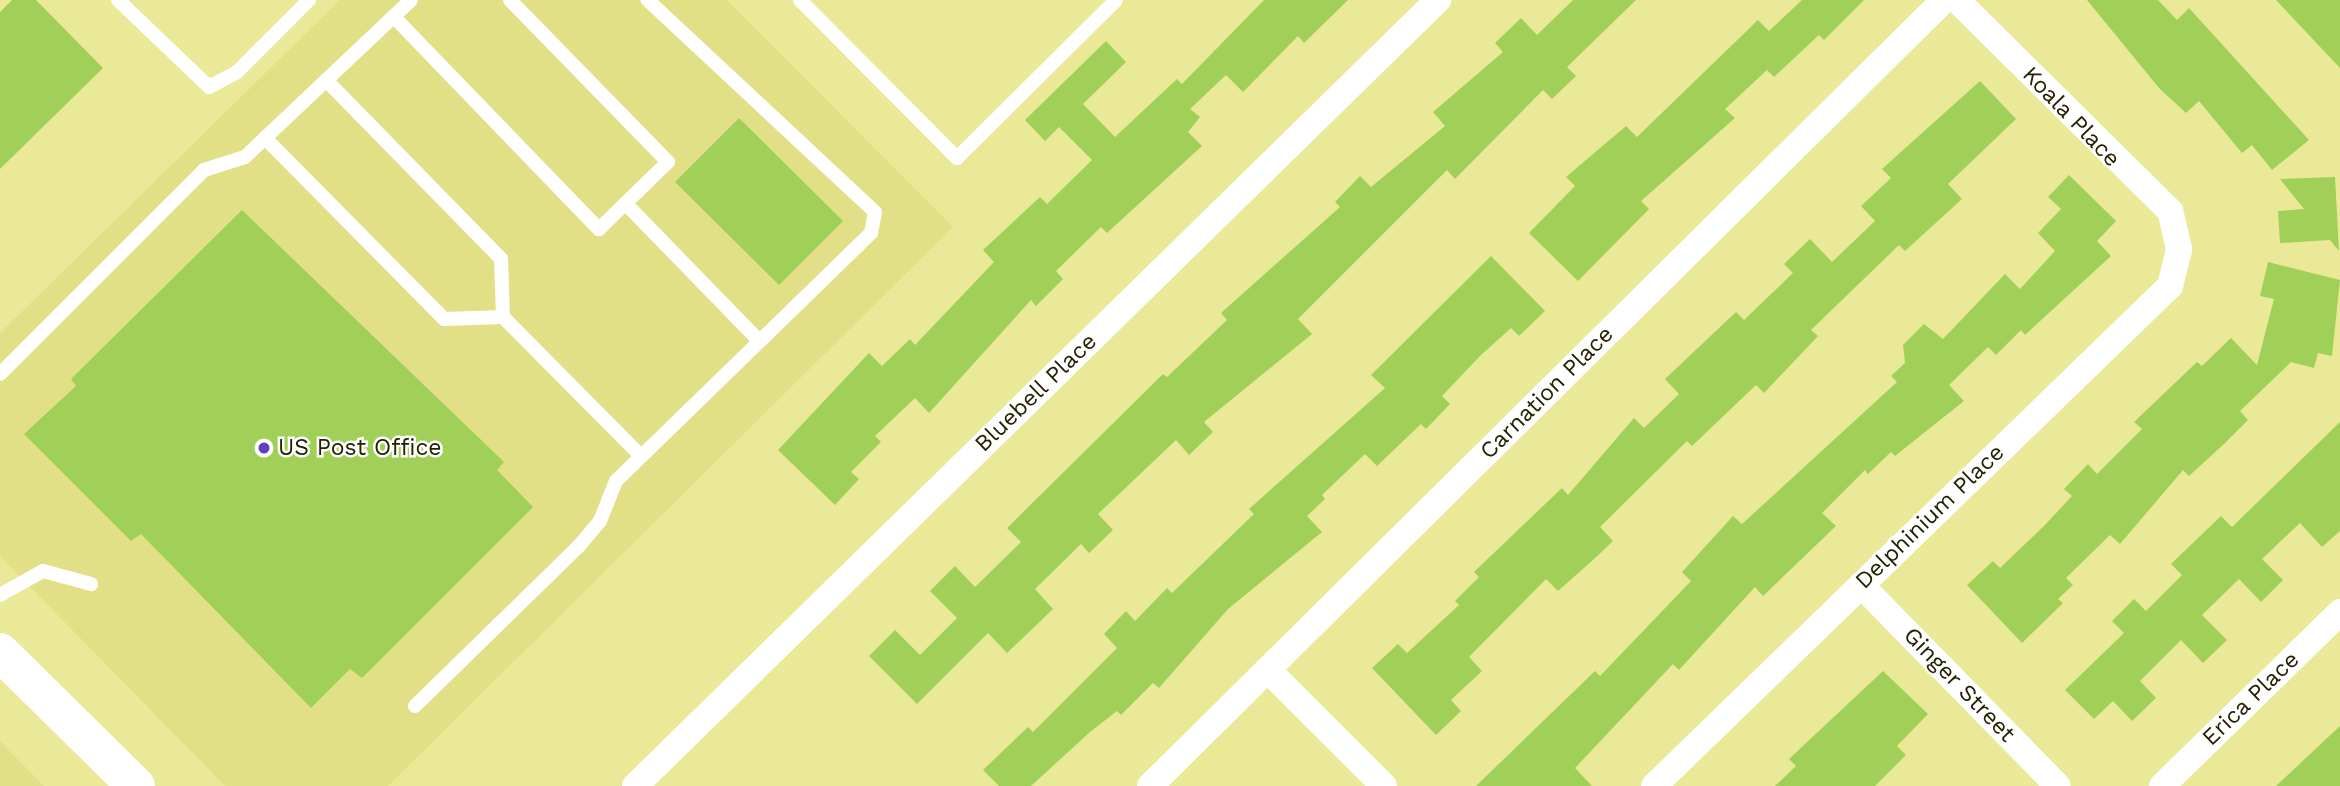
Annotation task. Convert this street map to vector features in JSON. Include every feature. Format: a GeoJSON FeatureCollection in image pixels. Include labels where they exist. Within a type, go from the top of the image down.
{"type":"FeatureCollection","features":[{"type":"Feature","properties":{"kind":"street","name":"Bluebell Place"},"geometry":{"type":"LineString","coordinates":[[635,786],[1438,0]]}},
{"type":"Feature","properties":{"kind":"street","name":"Carnation Place"},"geometry":{"type":"LineString","coordinates":[[1150,786],[1944,0]]}},
{"type":"Feature","properties":{"kind":"street","name":"Koala Place"},"geometry":{"type":"LineString","coordinates":[[1957,0],[2170,211],[2178,237]]}},
{"type":"Feature","properties":{"kind":"street","name":"Delphinium Place"},"geometry":{"type":"LineString","coordinates":[[1654,786],[2135,317],[2159,303],[2176,268],[2178,237]]}},
{"type":"Feature","properties":{"kind":"street","name":"Ginger Street"},"geometry":{"type":"LineString","coordinates":[[1861,585],[2058,786]]}},
{"type":"Feature","properties":{"kind":"street","name":"Erica Place"},"geometry":{"type":"LineString","coordinates":[[2162,786],[2340,612]]}},
{"type":"Feature","properties":{"kind":"street"},"geometry":{"type":"LineString","coordinates":[[0,652],[136,786]]}},
{"type":"Feature","properties":{"kind":"street"},"geometry":{"type":"LineString","coordinates":[[1268,670],[1384,786]]}},
{"type":"Feature","properties":{"kind":"lane"},"geometry":{"type":"LineString","coordinates":[[118,0],[209,87],[237,72],[309,0]]}},
{"type":"Feature","properties":{"kind":"lane"},"geometry":{"type":"LineString","coordinates":[[0,374],[204,170],[244,157],[411,0]]}},
{"type":"Feature","properties":{"kind":"lane"},"geometry":{"type":"LineString","coordinates":[[394,17],[599,229],[668,162],[510,0]]}},
{"type":"Feature","properties":{"kind":"lane"},"geometry":{"type":"LineString","coordinates":[[415,705],[579,545],[600,521],[616,481],[871,233],[875,212],[648,0]]}},
{"type":"Feature","properties":{"kind":"lane"},"geometry":{"type":"LineString","coordinates":[[800,0],[957,158],[1116,0]]}},
{"type":"Feature","properties":{"kind":"lane"},"geometry":{"type":"LineString","coordinates":[[326,80],[501,259],[503,317],[641,456]]}},
{"type":"Feature","properties":{"kind":"lane"},"geometry":{"type":"LineString","coordinates":[[265,138],[444,319],[503,317]]}},
{"type":"Feature","properties":{"kind":"lane"},"geometry":{"type":"LineString","coordinates":[[626,204],[759,341]]}},
{"type":"Feature","properties":{"kind":"lane"},"geometry":{"type":"LineString","coordinates":[[0,595],[43,571],[91,584]]}},
{"type":"Feature","properties":{"kind":"shaded area"},"geometry":{"type":"Polygon","coordinates":[[[340,0],[727,0],[953,227],[388,786],[225,786],[0,556],[0,333],[340,0]]]}},
{"type":"Feature","properties":{"kind":"shaded area"},"geometry":{"type":"Polygon","coordinates":[[[0,741],[44,786],[0,786],[0,741]]]}},
{"type":"Feature","properties":{"kind":"building"},"geometry":{"type":"Polygon","coordinates":[[[12,0],[36,0],[103,68],[0,169],[0,12],[12,0]]]}},
{"type":"Feature","properties":{"kind":"building"},"geometry":{"type":"Polygon","coordinates":[[[1264,0],[1348,0],[1304,43],[1298,36],[1243,92],[1226,75],[1190,109],[1200,117],[1188,132],[1202,146],[1107,233],[1101,227],[1056,271],[1063,279],[1036,306],[1031,300],[929,413],[915,398],[875,436],[881,442],[851,472],[859,479],[835,505],[778,450],[869,353],[882,366],[910,339],[915,345],[994,262],[983,250],[1040,197],[1047,204],[1092,160],[1059,127],[1045,141],[1025,120],[1106,41],[1126,62],[1083,104],[1115,137],[1177,79],[1182,84],[1264,0]]]}},
{"type":"Feature","properties":{"kind":"building"},"geometry":{"type":"Polygon","coordinates":[[[1573,0],[1636,0],[1567,67],[1576,76],[1552,99],[1543,90],[1455,179],[1447,170],[1298,319],[1312,334],[1204,422],[1213,432],[1189,455],[1176,440],[1098,514],[1113,530],[1089,553],[1081,544],[1035,589],[1053,609],[1007,653],[988,633],[917,704],[869,656],[895,630],[920,655],[957,618],[930,591],[955,566],[975,587],[1021,542],[1007,528],[1163,374],[1167,377],[1227,320],[1221,313],[1340,207],[1335,202],[1360,176],[1371,187],[1445,126],[1433,112],[1503,52],[1495,43],[1521,18],[1537,35],[1573,0]]]}},
{"type":"Feature","properties":{"kind":"building"},"geometry":{"type":"Polygon","coordinates":[[[1802,0],[1864,0],[1824,40],[1819,35],[1774,77],[1767,70],[1725,109],[1735,118],[1641,201],[1649,209],[1578,281],[1529,233],[1575,186],[1566,177],[1626,126],[1637,137],[1758,20],[1769,31],[1802,0]]]}},
{"type":"Feature","properties":{"kind":"building"},"geometry":{"type":"Polygon","coordinates":[[[2087,0],[2158,0],[2177,20],[2189,8],[2309,140],[2272,170],[2252,145],[2242,153],[2199,101],[2186,113],[2159,88],[2087,0]]]}},
{"type":"Feature","properties":{"kind":"building"},"geometry":{"type":"Polygon","coordinates":[[[2276,0],[2340,0],[2340,68],[2276,0]]]}},
{"type":"Feature","properties":{"kind":"building"},"geometry":{"type":"Polygon","coordinates":[[[1980,81],[2016,119],[1948,184],[1962,199],[1905,251],[1899,245],[1811,330],[1818,336],[1764,393],[1756,385],[1692,446],[1687,441],[1600,527],[1613,541],[1593,560],[1558,591],[1546,579],[1469,657],[1482,671],[1451,700],[1461,711],[1436,735],[1372,668],[1398,644],[1407,653],[1459,605],[1455,601],[1479,577],[1474,572],[1562,488],[1568,495],[1634,418],[1644,428],[1679,394],[1665,379],[1736,312],[1744,320],[1793,273],[1784,264],[1810,239],[1832,262],[1875,221],[1861,206],[1891,178],[1882,169],[1980,81]]]}},
{"type":"Feature","properties":{"kind":"building"},"geometry":{"type":"Polygon","coordinates":[[[739,118],[843,221],[779,285],[675,182],[739,118]]]}},
{"type":"Feature","properties":{"kind":"building"},"geometry":{"type":"Polygon","coordinates":[[[2069,175],[2116,221],[2097,241],[2111,256],[2025,335],[2021,330],[1996,355],[1988,347],[1949,385],[1964,401],[1895,456],[1891,452],[1868,474],[1865,470],[1822,513],[1836,526],[1763,596],[1755,587],[1679,670],[1673,664],[1575,768],[1592,786],[1476,786],[1595,671],[1600,676],[1691,581],[1682,572],[1733,516],[1742,524],[1897,382],[1891,376],[1905,363],[1903,345],[1924,324],[1943,339],[2005,274],[2020,289],[2055,251],[2038,233],[2061,209],[2048,197],[2069,175]]]}},
{"type":"Feature","properties":{"kind":"building"},"geometry":{"type":"Polygon","coordinates":[[[2335,177],[2339,251],[2330,240],[2280,243],[2278,211],[2304,209],[2280,179],[2335,177]]]}},
{"type":"Feature","properties":{"kind":"building","name":"US Post Office"},"geometry":{"type":"Polygon","coordinates":[[[242,210],[504,462],[497,470],[533,507],[362,678],[350,669],[311,708],[141,534],[131,541],[24,434],[76,386],[71,379],[242,210]]]}},
{"type":"Feature","properties":{"kind":"building"},"geometry":{"type":"Polygon","coordinates":[[[1491,256],[1545,311],[1519,336],[1511,328],[1481,355],[1442,396],[1450,404],[1426,429],[1421,424],[1377,466],[1365,454],[1322,495],[1325,499],[1307,516],[1322,532],[1228,609],[1159,688],[1153,683],[1121,715],[1117,711],[1090,732],[1031,786],[999,786],[983,770],[1028,727],[1033,732],[1117,648],[1104,634],[1126,611],[1135,621],[1167,588],[1172,593],[1254,514],[1249,509],[1385,388],[1371,375],[1491,256]]]}},
{"type":"Feature","properties":{"kind":"building"},"geometry":{"type":"Polygon","coordinates":[[[2268,262],[2340,280],[2332,356],[2318,353],[2314,368],[2291,362],[2240,411],[2248,420],[2189,476],[2183,470],[2120,544],[2110,535],[2066,578],[2073,585],[2058,599],[2063,603],[2022,643],[1967,585],[1993,561],[2000,568],[2044,526],[2072,496],[2064,489],[2088,464],[2097,474],[2142,429],[2134,422],[2197,362],[2202,366],[2231,338],[2257,365],[2274,299],[2260,296],[2268,262]]]}},
{"type":"Feature","properties":{"kind":"building"},"geometry":{"type":"Polygon","coordinates":[[[2340,422],[2340,531],[2322,547],[2300,523],[2262,559],[2283,580],[2261,602],[2239,579],[2202,615],[2227,640],[2203,663],[2181,640],[2140,681],[2156,698],[2132,721],[2113,701],[2094,719],[2065,690],[2124,633],[2112,621],[2134,599],[2146,611],[2182,575],[2171,564],[2221,516],[2232,527],[2340,422]]]}},
{"type":"Feature","properties":{"kind":"building"},"geometry":{"type":"Polygon","coordinates":[[[1883,671],[1928,714],[1897,746],[1906,755],[1875,786],[1775,786],[1796,766],[1789,759],[1883,671]]]}},
{"type":"Feature","properties":{"kind":"building"},"geometry":{"type":"Polygon","coordinates":[[[2340,726],[2340,786],[2276,786],[2340,726]]]}},
{"type":"Feature","properties":{"kind":"place","name":"US Post Office"},"geometry":{"type":"Point","coordinates":[264,448]}}]}
